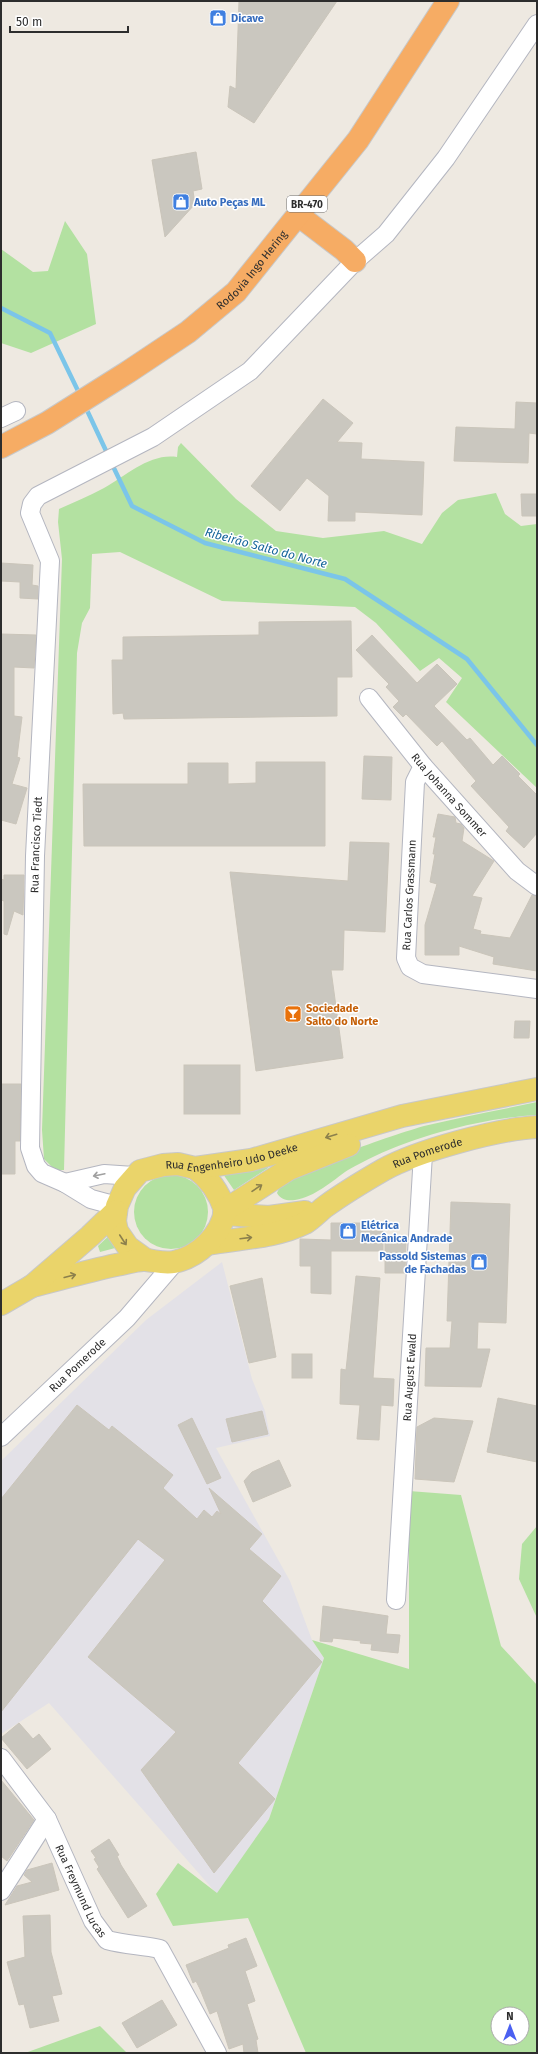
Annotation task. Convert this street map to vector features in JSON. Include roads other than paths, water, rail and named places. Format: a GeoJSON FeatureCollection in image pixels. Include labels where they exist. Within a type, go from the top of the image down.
{"type":"FeatureCollection","features":[{"type":"Feature","properties":{"kind":"highway","name":"Rodovia Ingo Hering"},"geometry":{"type":"LineString","coordinates":[[1,447],[47,423],[128,372],[188,332],[236,292],[358,140],[448,1]]}},
{"type":"Feature","properties":{"kind":"highway"},"geometry":{"type":"LineString","coordinates":[[298,215],[344,250],[355,261]]}},
{"type":"Feature","properties":{"kind":"main road","name":"Rua Engenheiro Udo Deeke"},"geometry":{"type":"LineString","coordinates":[[134,1176],[140,1171],[163,1165],[178,1164],[195,1168],[251,1160],[402,1116],[537,1089]]}},
{"type":"Feature","properties":{"kind":"main road","name":"Rua Engenheiro Udo Deeke"},"geometry":{"type":"LineString","coordinates":[[224,1212],[289,1169],[330,1152],[477,1102]]}},
{"type":"Feature","properties":{"kind":"main road","name":"Rua Pomerode"},"geometry":{"type":"LineString","coordinates":[[207,1244],[289,1229],[306,1222],[327,1205],[384,1170],[423,1154],[478,1138],[537,1127]]}},
{"type":"Feature","properties":{"kind":"main road"},"geometry":{"type":"LineString","coordinates":[[32,1286],[102,1268],[148,1261],[176,1262],[196,1253],[214,1236],[224,1212],[221,1198],[213,1184],[195,1168]]}},
{"type":"Feature","properties":{"kind":"main road"},"geometry":{"type":"LineString","coordinates":[[1,1304],[32,1286],[90,1236],[116,1209],[125,1188],[134,1176]]}},
{"type":"Feature","properties":{"kind":"main road","name":"Rua Pomerode"},"geometry":{"type":"LineString","coordinates":[[224,1212],[276,1216],[300,1213],[327,1205]]}},
{"type":"Feature","properties":{"kind":"main road"},"geometry":{"type":"LineString","coordinates":[[116,1209],[117,1231],[128,1248],[148,1261]]}},
{"type":"Feature","properties":{"kind":"street"},"geometry":{"type":"LineString","coordinates":[[355,261],[386,234],[446,158],[537,24]]}},
{"type":"Feature","properties":{"kind":"street","name":"Rua Francisco Tiedt"},"geometry":{"type":"LineString","coordinates":[[116,1209],[91,1199],[65,1183],[42,1173],[36,1166],[30,1148],[35,856],[50,561],[30,513],[32,504],[38,496],[153,437],[250,371],[355,261]]}},
{"type":"Feature","properties":{"kind":"street","name":"Rua Johanna Sommer"},"geometry":{"type":"LineString","coordinates":[[369,698],[422,766],[517,871],[537,886]]}},
{"type":"Feature","properties":{"kind":"street","name":"Rua Carlos Grassmann"},"geometry":{"type":"LineString","coordinates":[[422,766],[415,782],[406,958],[410,967],[423,974],[537,989]]}},
{"type":"Feature","properties":{"kind":"street","name":"Rua August Ewald"},"geometry":{"type":"LineString","coordinates":[[396,1600],[423,1154]]}},
{"type":"Feature","properties":{"kind":"street"},"geometry":{"type":"LineString","coordinates":[[65,1183],[104,1174],[134,1176]]}},
{"type":"Feature","properties":{"kind":"street"},"geometry":{"type":"LineString","coordinates":[[148,1261],[154,1272],[152,1290]]}},
{"type":"Feature","properties":{"kind":"street","name":"Rua Pomerode"},"geometry":{"type":"LineString","coordinates":[[1,1437],[106,1339],[176,1262]]}},
{"type":"Feature","properties":{"kind":"street","name":"Rua Freymund Lucas"},"geometry":{"type":"LineString","coordinates":[[1,1758],[47,1819],[93,1921],[107,1940],[124,1945],[160,1949],[216,2053]]}},
{"type":"Feature","properties":{"kind":"street"},"geometry":{"type":"LineString","coordinates":[[1,1892],[47,1819]]}},
{"type":"Feature","properties":{"kind":"waterway","name":"Ribeirão Salto do Norte"},"geometry":{"type":"LineString","coordinates":[[1,308],[50,333],[80,395]]}},
{"type":"Feature","properties":{"kind":"waterway","name":"Ribeirão Salto do Norte"},"geometry":{"type":"LineString","coordinates":[[85,406],[108,455]]}},
{"type":"Feature","properties":{"kind":"waterway","name":"Ribeirão Salto do Norte"},"geometry":{"type":"LineString","coordinates":[[111,462],[132,506],[205,543],[345,579],[467,659],[537,745]]}},
{"type":"Feature","properties":{"kind":"place","name":"Dicave"},"geometry":{"type":"Point","coordinates":[218,18]}},
{"type":"Feature","properties":{"kind":"place","name":"Auto Peças ML"},"geometry":{"type":"Point","coordinates":[181,202]}},
{"type":"Feature","properties":{"kind":"place","name":"Sociedade Salto do Norte"},"geometry":{"type":"Point","coordinates":[293,1014]}},
{"type":"Feature","properties":{"kind":"place","name":"Elétrica Mecânica Andrade"},"geometry":{"type":"Point","coordinates":[348,1231]}},
{"type":"Feature","properties":{"kind":"place","name":"Passold Sistemas de Fachadas"},"geometry":{"type":"Point","coordinates":[479,1262]}}]}
